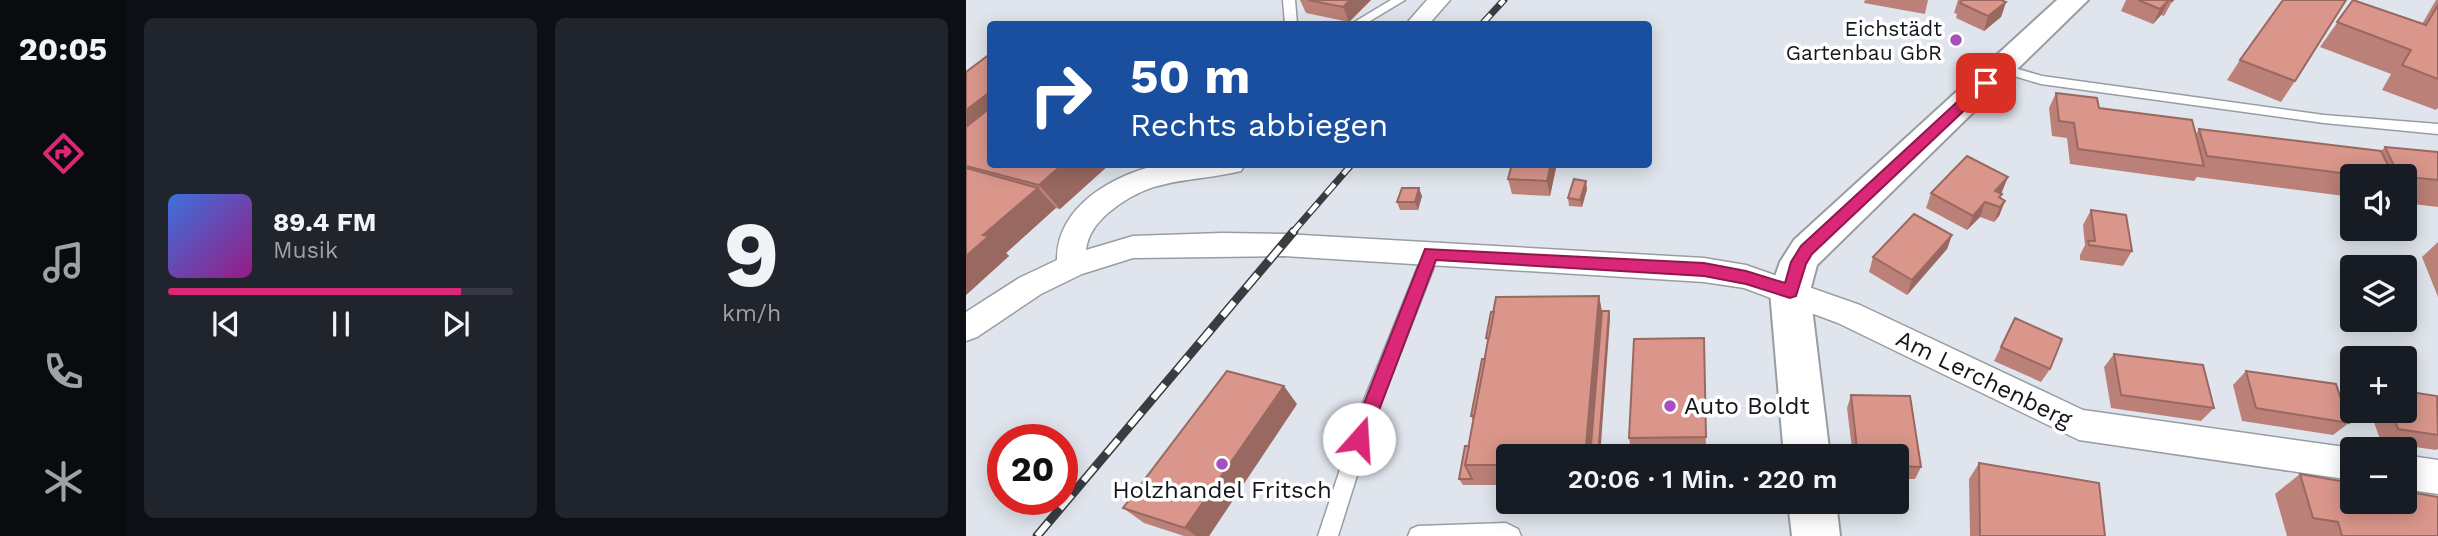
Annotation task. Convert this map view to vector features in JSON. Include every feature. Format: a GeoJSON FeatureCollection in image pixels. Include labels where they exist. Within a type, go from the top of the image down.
{"type":"FeatureCollection","features":[{"type":"Feature","properties":{"kind":"main road"},"geometry":{"type":"LineString","coordinates":[[1805,444],[1790,291],[1796,269],[1807,250],[2074,0]]}},
{"type":"Feature","properties":{"kind":"main road"},"geometry":{"type":"LineString","coordinates":[[1813,514],[1816,536]]}},
{"type":"Feature","properties":{"kind":"street"},"geometry":{"type":"LineString","coordinates":[[1420,21],[1439,0]]}},
{"type":"Feature","properties":{"kind":"street"},"geometry":{"type":"LineString","coordinates":[[1072,266],[1071,245],[1084,219],[1109,196],[1136,179],[1169,168]]}},
{"type":"Feature","properties":{"kind":"street","name":"Am Lerchenberg"},"geometry":{"type":"LineString","coordinates":[[966,328],[1030,286],[1072,266],[1133,247],[1222,244],[1704,270],[1746,277],[1849,314],[2079,425],[2340,462]]}},
{"type":"Feature","properties":{"kind":"street"},"geometry":{"type":"LineString","coordinates":[[2417,474],[2438,477]]}},
{"type":"Feature","properties":{"kind":"lane"},"geometry":{"type":"LineString","coordinates":[[1289,0],[1292,21]]}},
{"type":"Feature","properties":{"kind":"lane"},"geometry":{"type":"LineString","coordinates":[[1362,21],[1399,0]]}},
{"type":"Feature","properties":{"kind":"lane"},"geometry":{"type":"LineString","coordinates":[[2001,68],[2054,82],[2324,119],[2438,129]]}},
{"type":"Feature","properties":{"kind":"lane"},"geometry":{"type":"LineString","coordinates":[[1328,536],[1367,415],[1431,254]]}},
{"type":"Feature","properties":{"kind":"lane"},"geometry":{"type":"LineString","coordinates":[[1418,536],[1506,533],[1511,536]]}},
{"type":"Feature","properties":{"kind":"building"},"geometry":{"type":"Polygon","coordinates":[[[1308,0],[1350,0],[1343,7],[1308,0]]]}},
{"type":"Feature","properties":{"kind":"building"},"geometry":{"type":"Polygon","coordinates":[[[1962,0],[2006,2],[1988,16],[1960,3],[1962,0]]]}},
{"type":"Feature","properties":{"kind":"building"},"geometry":{"type":"Polygon","coordinates":[[[2138,0],[2169,0],[2160,9],[2138,0]]]}},
{"type":"Feature","properties":{"kind":"building"},"geometry":{"type":"Polygon","coordinates":[[[2283,0],[2346,0],[2295,81],[2240,60],[2283,0]]]}},
{"type":"Feature","properties":{"kind":"building"},"geometry":{"type":"Polygon","coordinates":[[[2353,0],[2426,25],[2438,5],[2438,79],[2402,65],[2411,50],[2337,22],[2353,0]]]}},
{"type":"Feature","properties":{"kind":"building"},"geometry":{"type":"Polygon","coordinates":[[[987,56],[987,94],[966,110],[966,72],[987,56]]]}},
{"type":"Feature","properties":{"kind":"building"},"geometry":{"type":"Polygon","coordinates":[[[2056,93],[2097,98],[2099,108],[2192,120],[2204,166],[2078,149],[2074,123],[2059,121],[2056,93]]]}},
{"type":"Feature","properties":{"kind":"building"},"geometry":{"type":"Polygon","coordinates":[[[987,110],[987,168],[1058,168],[1039,185],[966,166],[966,127],[987,110]]]}},
{"type":"Feature","properties":{"kind":"building"},"geometry":{"type":"Polygon","coordinates":[[[2199,129],[2381,151],[2388,164],[2340,164],[2340,173],[2207,156],[2199,129]]]}},
{"type":"Feature","properties":{"kind":"building"},"geometry":{"type":"Polygon","coordinates":[[[2385,147],[2438,152],[2438,180],[2417,178],[2417,164],[2393,164],[2385,147]]]}},
{"type":"Feature","properties":{"kind":"building"},"geometry":{"type":"Polygon","coordinates":[[[1967,156],[2008,177],[1995,191],[2002,194],[1999,197],[2005,201],[2000,207],[1985,202],[1973,216],[1931,193],[1967,156]]]}},
{"type":"Feature","properties":{"kind":"building"},"geometry":{"type":"Polygon","coordinates":[[[966,168],[1038,188],[983,235],[989,236],[966,256],[966,168]]]}},
{"type":"Feature","properties":{"kind":"building"},"geometry":{"type":"Polygon","coordinates":[[[1511,168],[1550,168],[1547,181],[1508,179],[1511,168]]]}},
{"type":"Feature","properties":{"kind":"building"},"geometry":{"type":"Polygon","coordinates":[[[1574,179],[1586,181],[1580,200],[1568,198],[1574,179]]]}},
{"type":"Feature","properties":{"kind":"building"},"geometry":{"type":"Polygon","coordinates":[[[1402,188],[1419,188],[1415,202],[1397,202],[1402,188]]]}},
{"type":"Feature","properties":{"kind":"building"},"geometry":{"type":"Polygon","coordinates":[[[2091,210],[2126,215],[2132,251],[2089,245],[2088,241],[2095,241],[2091,210]]]}},
{"type":"Feature","properties":{"kind":"building"},"geometry":{"type":"Polygon","coordinates":[[[1914,214],[1952,235],[1912,280],[1873,257],[1914,214]]]}},
{"type":"Feature","properties":{"kind":"building"},"geometry":{"type":"Polygon","coordinates":[[[1599,296],[1586,444],[1496,444],[1496,465],[1465,465],[1496,297],[1599,296]]]}},
{"type":"Feature","properties":{"kind":"building"},"geometry":{"type":"Polygon","coordinates":[[[1602,311],[1609,311],[1599,444],[1591,444],[1602,311]]]}},
{"type":"Feature","properties":{"kind":"building"},"geometry":{"type":"Polygon","coordinates":[[[1491,312],[1494,312],[1489,338],[1486,338],[1491,312]]]}},
{"type":"Feature","properties":{"kind":"building"},"geometry":{"type":"Polygon","coordinates":[[[2015,318],[2062,339],[2050,369],[2001,347],[2015,318]]]}},
{"type":"Feature","properties":{"kind":"building","name":"Auto Boldt"},"geometry":{"type":"Polygon","coordinates":[[[1704,338],[1706,437],[1629,438],[1634,339],[1704,338]]]}},
{"type":"Feature","properties":{"kind":"building"},"geometry":{"type":"Polygon","coordinates":[[[2114,354],[2203,365],[2214,408],[2121,395],[2114,354]]]}},
{"type":"Feature","properties":{"kind":"building"},"geometry":{"type":"Polygon","coordinates":[[[1482,359],[1485,359],[1474,416],[1471,416],[1482,359]]]}},
{"type":"Feature","properties":{"kind":"building"},"geometry":{"type":"Polygon","coordinates":[[[1227,371],[1284,386],[1185,528],[1123,508],[1227,371]]]}},
{"type":"Feature","properties":{"kind":"building"},"geometry":{"type":"Polygon","coordinates":[[[2246,371],[2336,384],[2340,396],[2340,422],[2256,408],[2246,371]]]}},
{"type":"Feature","properties":{"kind":"building"},"geometry":{"type":"Polygon","coordinates":[[[2417,393],[2437,396],[2438,435],[2398,429],[2396,423],[2417,423],[2417,393]]]}},
{"type":"Feature","properties":{"kind":"building"},"geometry":{"type":"Polygon","coordinates":[[[1851,395],[1910,396],[1921,467],[1909,466],[1909,444],[1857,444],[1851,395]]]}},
{"type":"Feature","properties":{"kind":"building"},"geometry":{"type":"Polygon","coordinates":[[[1465,446],[1469,446],[1465,465],[1472,479],[1459,479],[1465,446]]]}},
{"type":"Feature","properties":{"kind":"building"},"geometry":{"type":"Polygon","coordinates":[[[1979,463],[2099,483],[2105,536],[1980,536],[1979,463]]]}},
{"type":"Feature","properties":{"kind":"building"},"geometry":{"type":"Polygon","coordinates":[[[2300,474],[2340,481],[2340,514],[2417,514],[2417,493],[2438,497],[2438,536],[2342,536],[2338,522],[2313,518],[2300,474]]]}},
{"type":"Feature","properties":{"kind":"railway"},"geometry":{"type":"LineString","coordinates":[[1485,21],[1504,0]]}},
{"type":"Feature","properties":{"kind":"railway"},"geometry":{"type":"LineString","coordinates":[[1292,233],[1349,168]]}},
{"type":"Feature","properties":{"kind":"railway"},"geometry":{"type":"LineString","coordinates":[[1037,536],[1294,231]]}},
{"type":"Feature","properties":{"kind":"place","name":"Eichstädt Gartenbau GbR"},"geometry":{"type":"Point","coordinates":[1956,40]}},
{"type":"Feature","properties":{"kind":"place","name":"Auto Boldt"},"geometry":{"type":"Point","coordinates":[1670,406]}},
{"type":"Feature","properties":{"kind":"place","name":"Holzhandel Fritsch"},"geometry":{"type":"Point","coordinates":[1222,464]}},
{"type":"Feature","properties":{"kind":"route"},"geometry":{"type":"LineString","coordinates":[[1359,439],[1431,254],[1704,270],[1746,277],[1790,291],[1793,275],[1807,250],[1986,83]]}}]}
